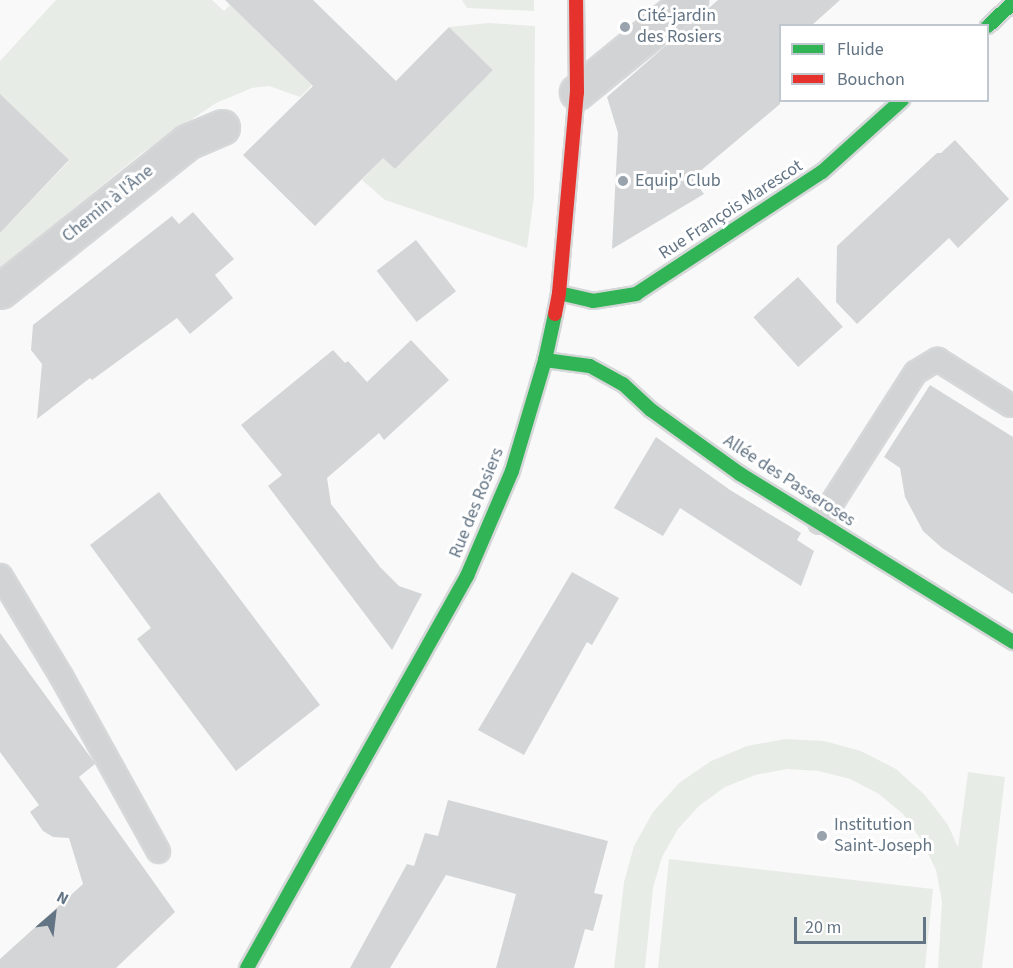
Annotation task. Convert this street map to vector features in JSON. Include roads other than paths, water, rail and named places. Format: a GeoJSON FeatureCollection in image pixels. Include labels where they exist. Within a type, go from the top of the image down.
{"type":"FeatureCollection","features":[{"type":"Feature","properties":{"kind":"street","name":"Rue des Rosiers"},"geometry":{"type":"LineString","coordinates":[[247,968],[467,576],[512,471],[545,360],[559,293],[577,92],[576,0]]}},
{"type":"Feature","properties":{"kind":"street"},"geometry":{"type":"LineString","coordinates":[[577,92],[654,18],[690,0]]}},
{"type":"Feature","properties":{"kind":"street"},"geometry":{"type":"LineString","coordinates":[[989,24],[1013,3]]}},
{"type":"Feature","properties":{"kind":"street","name":"Rue François Marescot"},"geometry":{"type":"LineString","coordinates":[[559,293],[593,301],[636,294],[822,172],[900,102]]}},
{"type":"Feature","properties":{"kind":"street","name":"Chemin à l'Âne"},"geometry":{"type":"LineString","coordinates":[[0,291],[187,142],[222,127]]}},
{"type":"Feature","properties":{"kind":"street","name":"Allée des Passeroses"},"geometry":{"type":"LineString","coordinates":[[545,360],[590,366],[623,384],[651,410],[740,474],[1013,642]]}},
{"type":"Feature","properties":{"kind":"lane"},"geometry":{"type":"LineString","coordinates":[[819,522],[915,372],[937,359],[1010,405]]}},
{"type":"Feature","properties":{"kind":"lane"},"geometry":{"type":"LineString","coordinates":[[0,575],[61,676],[158,851]]}},
{"type":"Feature","properties":{"kind":"place","name":"Cité-jardin des Rosiers"},"geometry":{"type":"Point","coordinates":[625,27]}},
{"type":"Feature","properties":{"kind":"place","name":"Equip' Club"},"geometry":{"type":"Point","coordinates":[623,181]}},
{"type":"Feature","properties":{"kind":"place","name":"Institution Saint-Joseph"},"geometry":{"type":"Point","coordinates":[822,836]}}]}
